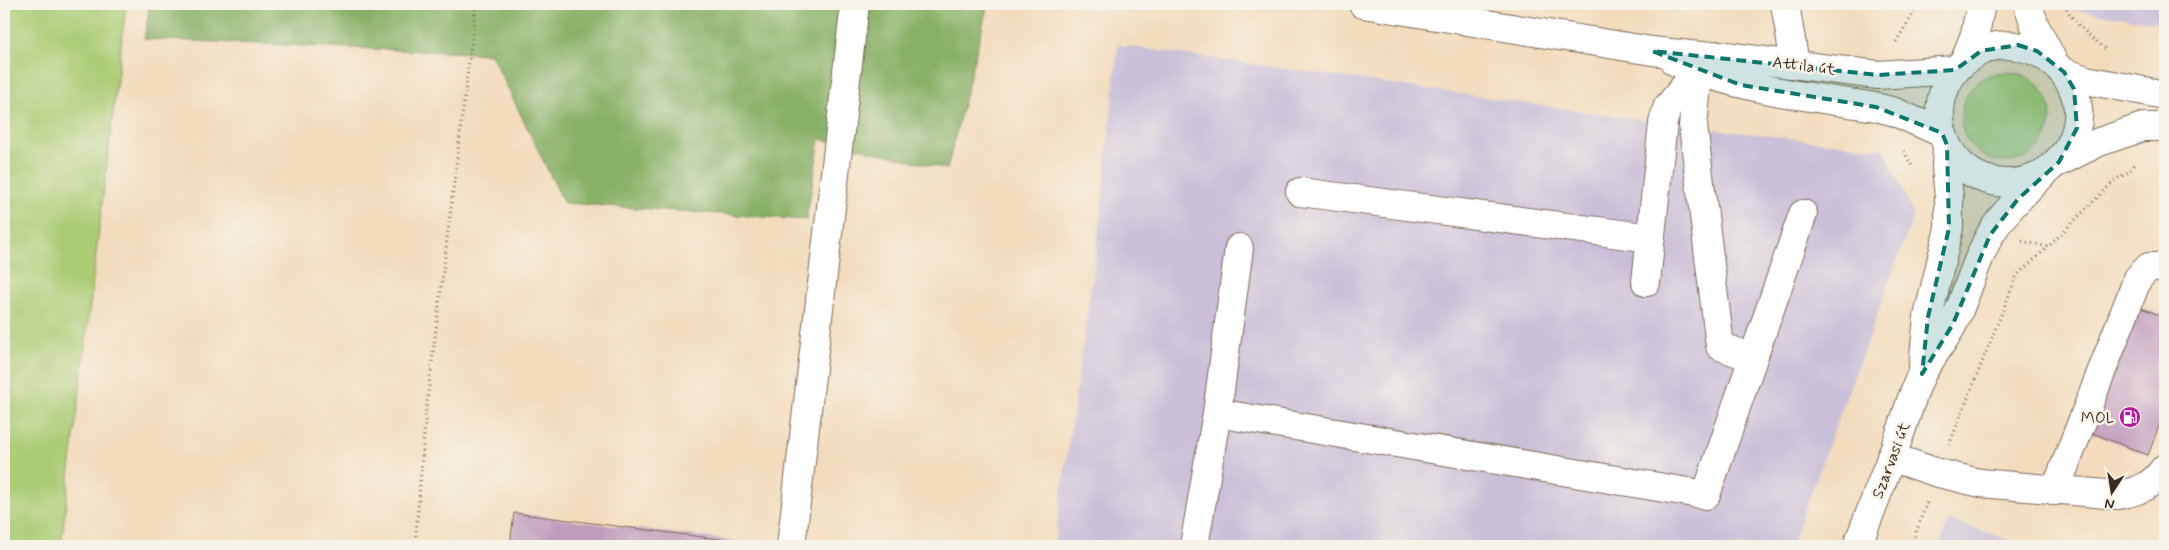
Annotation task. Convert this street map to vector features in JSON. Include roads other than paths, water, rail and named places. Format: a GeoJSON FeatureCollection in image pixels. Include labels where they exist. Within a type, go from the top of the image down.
{"type":"FeatureCollection","features":[{"type":"Feature","properties":{"kind":"main road"},"geometry":{"type":"LineString","coordinates":[[790,546],[855,4]]}},
{"type":"Feature","properties":{"kind":"main road","name":"Attila út"},"geometry":{"type":"LineString","coordinates":[[1363,4],[1652,51],[1699,63],[1741,85],[1876,107],[1895,112],[1944,139]]}},
{"type":"Feature","properties":{"kind":"main road"},"geometry":{"type":"LineString","coordinates":[[1785,4],[1795,64]]}},
{"type":"Feature","properties":{"kind":"main road"},"geometry":{"type":"LineString","coordinates":[[1922,374],[1928,317],[1949,228],[1949,197],[1944,139],[1940,117],[1941,100],[1946,84],[1960,65],[1975,34],[1981,4]]}},
{"type":"Feature","properties":{"kind":"main road"},"geometry":{"type":"LineString","coordinates":[[1922,374],[1953,324],[1990,235],[2018,199],[2051,168],[2070,146],[2077,128],[2078,108],[2074,89],[2035,26],[2028,4]]}},
{"type":"Feature","properties":{"kind":"main road"},"geometry":{"type":"LineString","coordinates":[[1960,65],[1981,51],[1999,46],[2018,46],[2037,51],[2058,66],[2086,80],[2165,95]]}},
{"type":"Feature","properties":{"kind":"main road","name":"Attila út"},"geometry":{"type":"LineString","coordinates":[[1699,63],[1718,56],[1878,75],[1960,65]]}},
{"type":"Feature","properties":{"kind":"main road"},"geometry":{"type":"LineString","coordinates":[[1646,282],[1663,123],[1667,108],[1699,63]]}},
{"type":"Feature","properties":{"kind":"main road"},"geometry":{"type":"LineString","coordinates":[[1699,63],[1693,126],[1720,346],[1753,358]]}},
{"type":"Feature","properties":{"kind":"main road"},"geometry":{"type":"LineString","coordinates":[[1944,139],[1957,161],[1972,173],[1989,181],[2008,184],[2026,181],[2099,142],[2143,127],[2165,127]]}},
{"type":"Feature","properties":{"kind":"main road"},"geometry":{"type":"LineString","coordinates":[[1300,192],[1651,238]]}},
{"type":"Feature","properties":{"kind":"main road"},"geometry":{"type":"LineString","coordinates":[[1218,413],[1706,495],[1803,214]]}},
{"type":"Feature","properties":{"kind":"main road"},"geometry":{"type":"LineString","coordinates":[[1194,546],[1218,413],[1239,248]]}},
{"type":"Feature","properties":{"kind":"main road"},"geometry":{"type":"LineString","coordinates":[[2055,490],[2138,278],[2149,267],[2165,267]]}},
{"type":"Feature","properties":{"kind":"main road","name":"Szarvasi út"},"geometry":{"type":"LineString","coordinates":[[1857,546],[1922,374]]}},
{"type":"Feature","properties":{"kind":"main road"},"geometry":{"type":"LineString","coordinates":[[1891,458],[1938,473],[1980,483],[2118,495],[2139,491],[2156,480],[2165,468]]}},
{"type":"Feature","properties":{"kind":"place","name":"MOL"},"geometry":{"type":"Point","coordinates":[2130,417]}}]}
